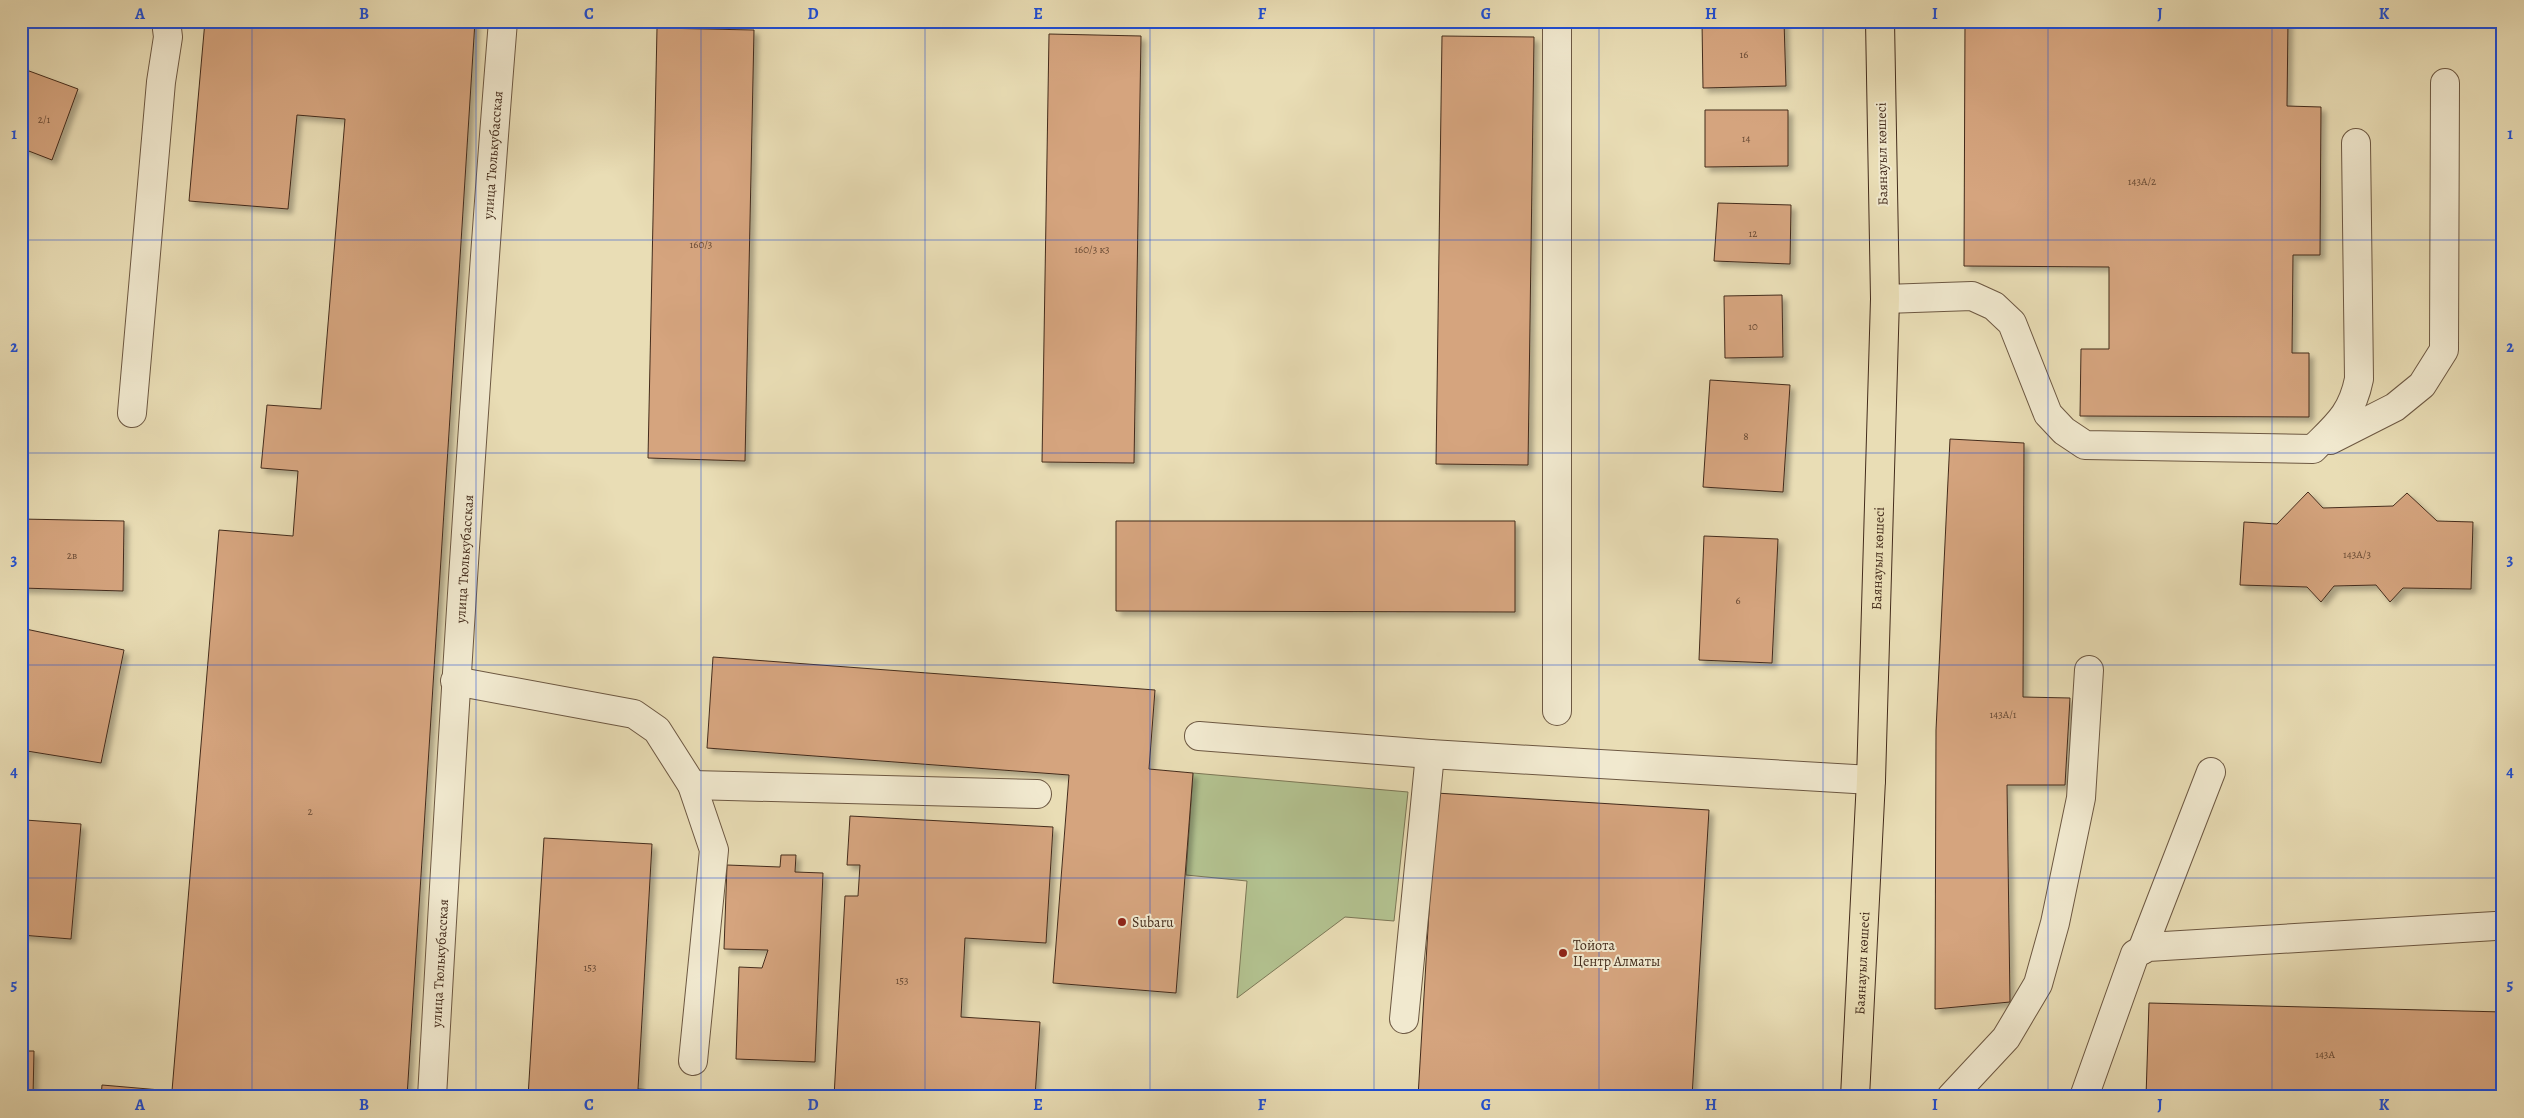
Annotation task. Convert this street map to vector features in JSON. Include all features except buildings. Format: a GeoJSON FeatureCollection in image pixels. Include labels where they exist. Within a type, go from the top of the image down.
{"type":"FeatureCollection","features":[{"type":"Feature","properties":{"kind":"main road","name":"Баянауыл көшесі"},"geometry":{"type":"LineString","coordinates":[[1856,1097],[1871,780],[1885,299],[1880,21]]}},
{"type":"Feature","properties":{"kind":"street"},"geometry":{"type":"LineString","coordinates":[[132,413],[161,82],[168,37],[166,21]]}},
{"type":"Feature","properties":{"kind":"street","name":"улица Тюлькубасская"},"geometry":{"type":"LineString","coordinates":[[432,1097],[455,681],[480,301],[503,21]]}},
{"type":"Feature","properties":{"kind":"street"},"geometry":{"type":"LineString","coordinates":[[1557,710],[1558,21]]}},
{"type":"Feature","properties":{"kind":"street"},"geometry":{"type":"LineString","coordinates":[[1885,299],[1972,296],[1994,306],[2012,322],[2048,414],[2064,431],[2086,445],[2313,449],[2394,407],[2422,385],[2444,350],[2445,84]]}},
{"type":"Feature","properties":{"kind":"street"},"geometry":{"type":"LineString","coordinates":[[2313,449],[2344,418],[2355,399],[2359,379],[2356,143]]}},
{"type":"Feature","properties":{"kind":"street"},"geometry":{"type":"LineString","coordinates":[[1951,1097],[2006,1038],[2038,984],[2055,923],[2080,798],[2089,670]]}},
{"type":"Feature","properties":{"kind":"street"},"geometry":{"type":"LineString","coordinates":[[455,681],[634,714],[657,730],[692,785],[714,850],[693,1061]]}},
{"type":"Feature","properties":{"kind":"street"},"geometry":{"type":"LineString","coordinates":[[1199,736],[1430,754],[1871,780]]}},
{"type":"Feature","properties":{"kind":"street"},"geometry":{"type":"LineString","coordinates":[[1404,1019],[1430,754]]}},
{"type":"Feature","properties":{"kind":"street"},"geometry":{"type":"LineString","coordinates":[[2142,950],[2211,772]]}},
{"type":"Feature","properties":{"kind":"street"},"geometry":{"type":"LineString","coordinates":[[692,785],[1038,794]]}},
{"type":"Feature","properties":{"kind":"street"},"geometry":{"type":"LineString","coordinates":[[2084,1097],[2135,954],[2148,947],[2495,926]]}},
{"type":"Feature","properties":{"kind":"green space"},"geometry":{"type":"Polygon","coordinates":[[[1193,773],[1408,792],[1394,921],[1345,917],[1237,998],[1247,881],[1186,875],[1193,773]]]}},
{"type":"Feature","properties":{"kind":"place","name":"Subaru"},"geometry":{"type":"Point","coordinates":[1122,922]}},
{"type":"Feature","properties":{"kind":"place","name":"Тойота Центр Алматы"},"geometry":{"type":"Point","coordinates":[1563,953]}}]}
